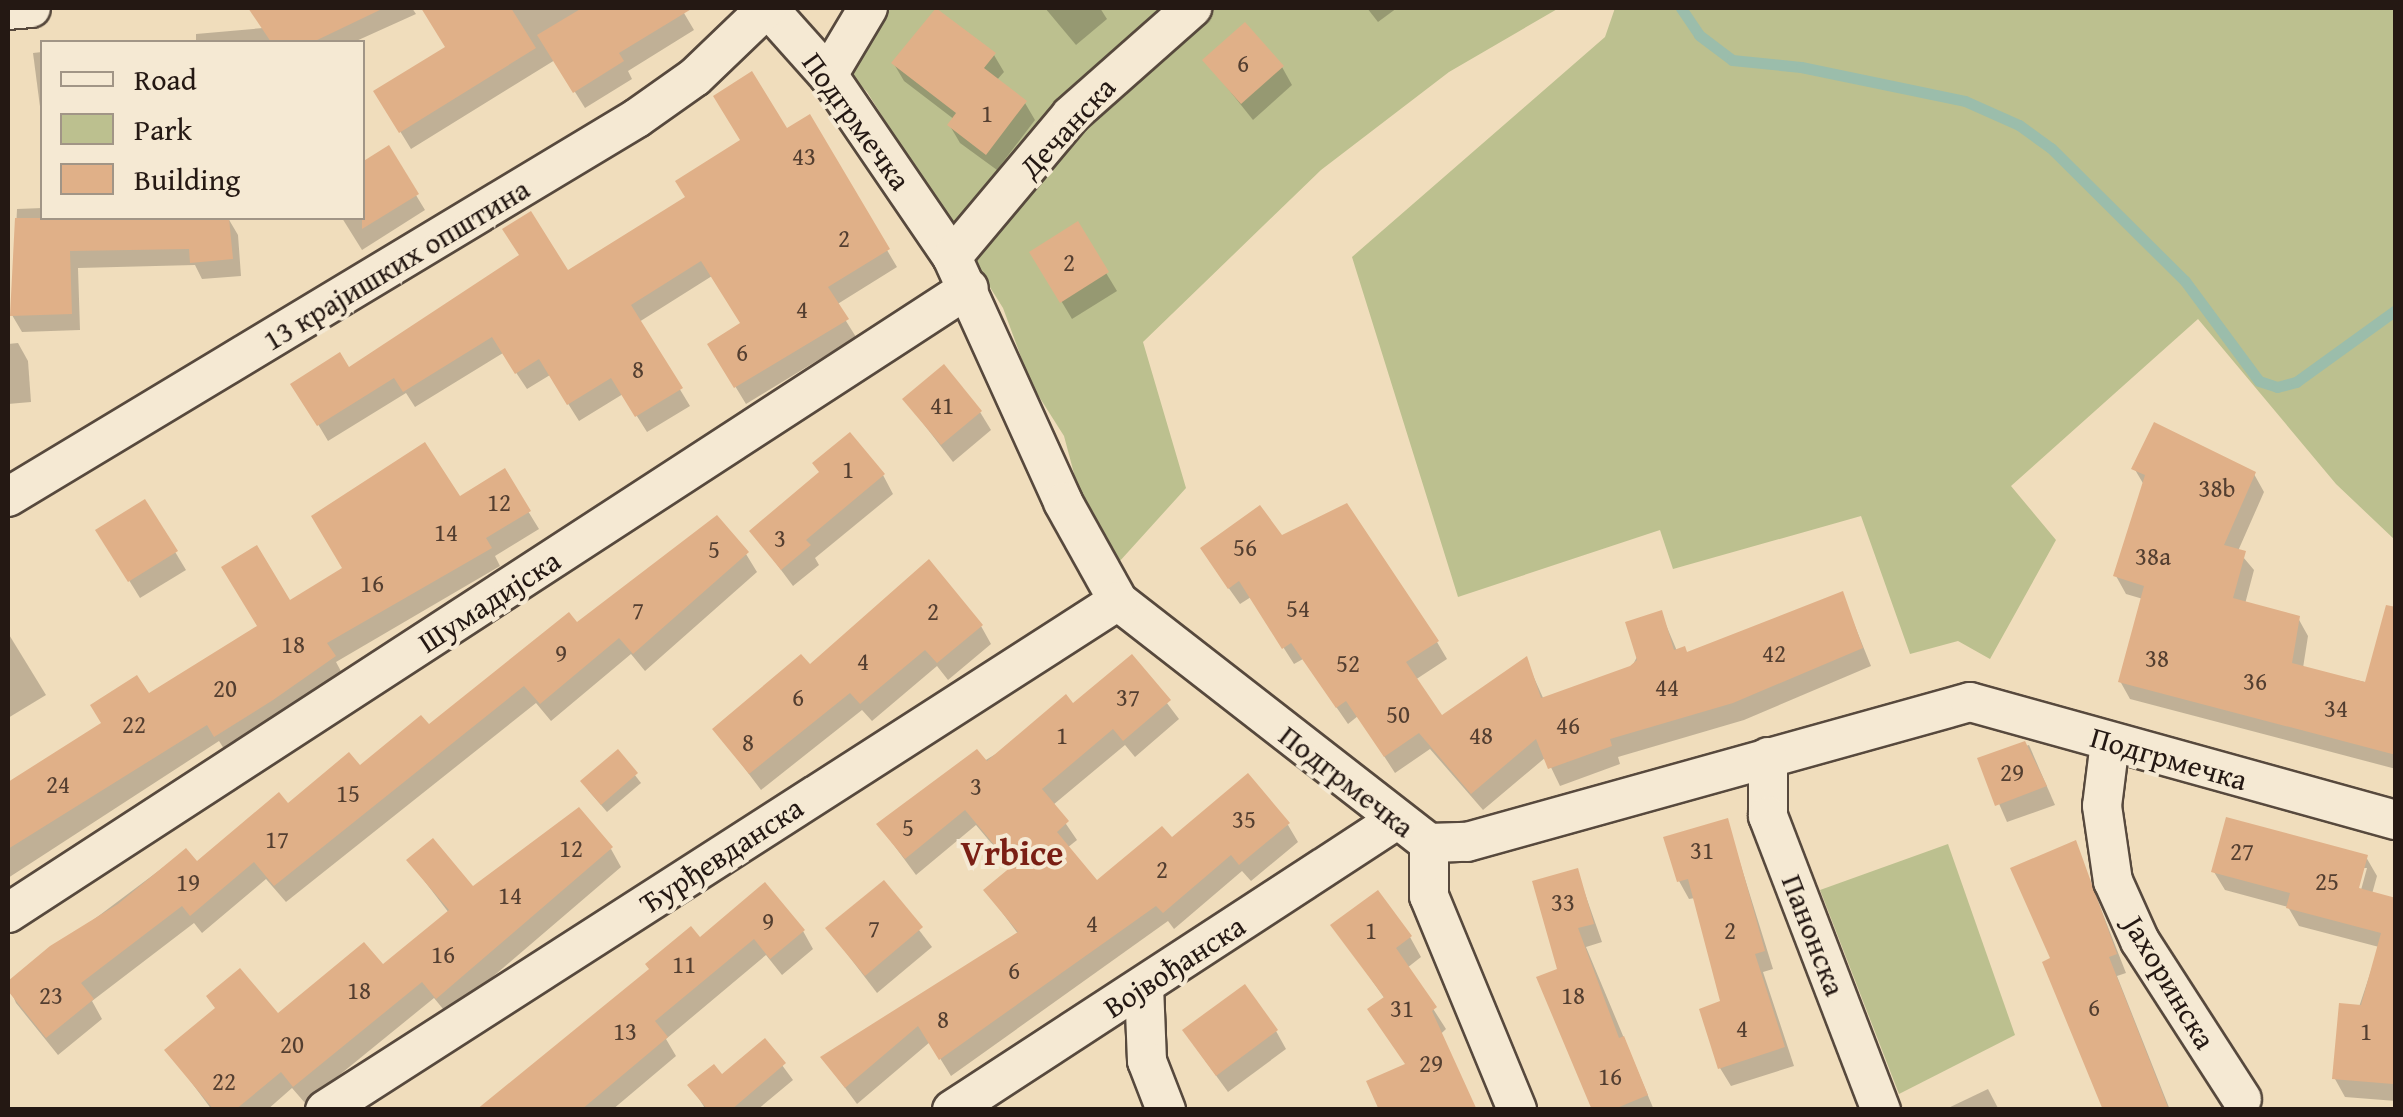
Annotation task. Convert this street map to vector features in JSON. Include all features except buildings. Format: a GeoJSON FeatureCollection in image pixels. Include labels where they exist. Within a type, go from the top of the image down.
{"type":"FeatureCollection","features":[{"type":"Feature","properties":{"kind":"street"},"geometry":{"type":"LineString","coordinates":[[8,10],[31,8]]}},
{"type":"Feature","properties":{"kind":"street","name":"Подгрмечка"},"geometry":{"type":"LineString","coordinates":[[768,8],[828,75],[961,272],[1064,502],[1118,601],[1396,822],[1429,843],[1466,842],[1970,702],[2396,820]]}},
{"type":"Feature","properties":{"kind":"street","name":"13 крајишких општина"},"geometry":{"type":"LineString","coordinates":[[10,494],[638,118],[695,78],[768,8]]}},
{"type":"Feature","properties":{"kind":"street"},"geometry":{"type":"LineString","coordinates":[[828,75],[868,8]]}},
{"type":"Feature","properties":{"kind":"street","name":"Дечанска"},"geometry":{"type":"LineString","coordinates":[[961,272],[1071,115],[1192,8]]}},
{"type":"Feature","properties":{"kind":"street","name":"Шумадијска"},"geometry":{"type":"LineString","coordinates":[[8,912],[961,272]]}},
{"type":"Feature","properties":{"kind":"street","name":"Ђурђевданска"},"geometry":{"type":"LineString","coordinates":[[324,1110],[1118,601]]}},
{"type":"Feature","properties":{"kind":"street","name":"Јахоринска"},"geometry":{"type":"LineString","coordinates":[[2110,742],[2102,806],[2113,882],[2140,941],[2242,1099]]}},
{"type":"Feature","properties":{"kind":"street","name":"Панонска"},"geometry":{"type":"LineString","coordinates":[[1768,757],[1768,816],[1881,1110]]}},
{"type":"Feature","properties":{"kind":"street","name":"Војвођанска"},"geometry":{"type":"LineString","coordinates":[[952,1110],[1396,822]]}},
{"type":"Feature","properties":{"kind":"street"},"geometry":{"type":"LineString","coordinates":[[1429,843],[1428,896],[1517,1110]]}},
{"type":"Feature","properties":{"kind":"street"},"geometry":{"type":"LineString","coordinates":[[1144,986],[1147,1061],[1166,1110]]}},
{"type":"Feature","properties":{"kind":"green space"},"geometry":{"type":"Polygon","coordinates":[[[886,8],[1559,8],[1449,72],[1321,170],[1143,342],[1186,488],[1119,562],[1084,511],[1064,436],[1031,384],[1003,308],[867,92],[846,70],[886,8]]]}},
{"type":"Feature","properties":{"kind":"green space"},"geometry":{"type":"Polygon","coordinates":[[[1615,8],[2395,8],[2395,540],[2336,484],[2198,319],[2011,486],[2056,540],[1990,659],[1958,641],[1910,654],[1861,516],[1673,569],[1660,530],[1458,597],[1352,257],[1605,37],[1615,8]]]}},
{"type":"Feature","properties":{"kind":"green space"},"geometry":{"type":"Polygon","coordinates":[[[1948,844],[2015,1035],[1899,1094],[1820,890],[1948,844]]]}},
{"type":"Feature","properties":{"kind":"waterway"},"geometry":{"type":"LineString","coordinates":[[1681,8],[1699,35],[1732,60],[1801,67],[1965,101],[2019,125],[2051,148],[2185,281],[2259,381],[2277,387],[2296,382],[2396,310]]}},
{"type":"Feature","properties":{"kind":"district","name":"Vrbice"},"geometry":{"type":"Point","coordinates":[1012,853]}}]}
